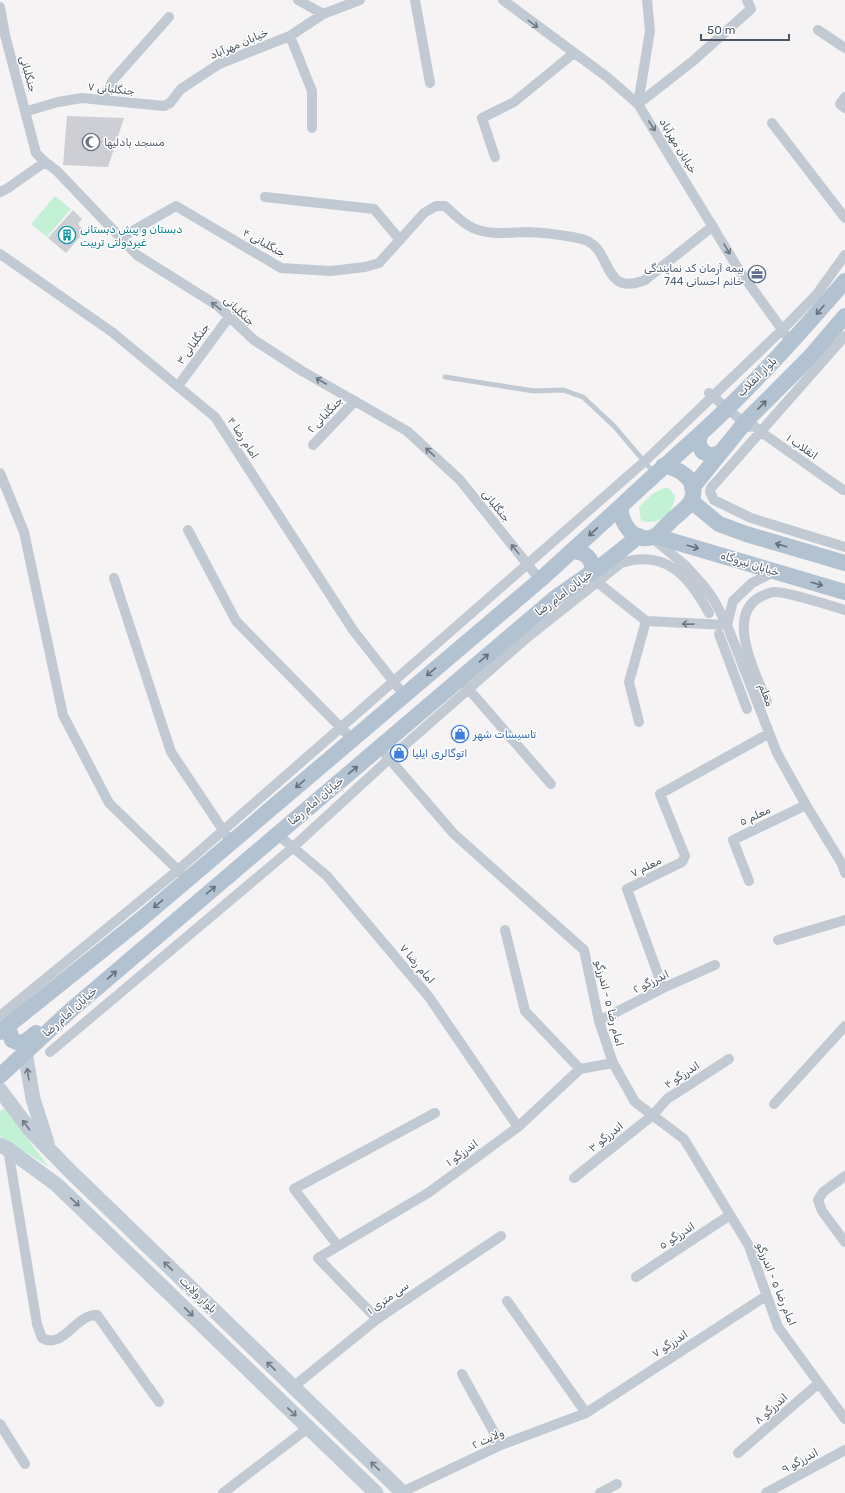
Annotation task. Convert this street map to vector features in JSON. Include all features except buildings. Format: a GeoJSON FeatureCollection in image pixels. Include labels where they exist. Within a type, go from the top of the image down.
{"type":"FeatureCollection","features":[{"type":"Feature","properties":{"kind":"main road","name":"بلوار انقلاب"},"geometry":{"type":"LineString","coordinates":[[621,506],[654,468],[701,433],[787,336],[845,281]]}},
{"type":"Feature","properties":{"kind":"main road"},"geometry":{"type":"LineString","coordinates":[[692,495],[721,452],[747,420],[809,358],[845,316]]}},
{"type":"Feature","properties":{"kind":"main road"},"geometry":{"type":"LineString","coordinates":[[701,433],[698,443],[703,452],[712,456],[721,452]]}},
{"type":"Feature","properties":{"kind":"main road"},"geometry":{"type":"LineString","coordinates":[[654,468],[682,472],[687,476],[692,495],[716,522],[746,534],[845,563]]}},
{"type":"Feature","properties":{"kind":"main road","name":"خیابان امام رضا"},"geometry":{"type":"LineString","coordinates":[[0,1076],[71,1010],[277,834],[384,753],[465,684],[555,598],[593,576],[648,537],[692,495]]}},
{"type":"Feature","properties":{"kind":"main road"},"geometry":{"type":"LineString","coordinates":[[621,506],[621,517],[626,527],[633,535],[648,537]]}},
{"type":"Feature","properties":{"kind":"main road"},"geometry":{"type":"LineString","coordinates":[[71,1010],[45,1026],[25,1042],[19,1043],[12,1040],[3,1025],[228,836],[352,740],[540,580],[621,506]]}},
{"type":"Feature","properties":{"kind":"main road"},"geometry":{"type":"LineString","coordinates":[[738,560],[735,551],[738,541],[746,534]]}},
{"type":"Feature","properties":{"kind":"main road","name":"خیابان نیروگاه"},"geometry":{"type":"LineString","coordinates":[[648,537],[738,560],[845,592]]}},
{"type":"Feature","properties":{"kind":"main road"},"geometry":{"type":"LineString","coordinates":[[572,551],[581,552],[588,556],[592,563],[593,576]]}},
{"type":"Feature","properties":{"kind":"main road"},"geometry":{"type":"LineString","coordinates":[[25,1052],[33,1099],[41,1127],[51,1152]]}},
{"type":"Feature","properties":{"kind":"main road","name":"بلوار ولایت"},"geometry":{"type":"LineString","coordinates":[[0,1090],[30,1130],[51,1152],[402,1493]]}},
{"type":"Feature","properties":{"kind":"main road","name":"بلوار ولایت"},"geometry":{"type":"LineString","coordinates":[[4,1147],[57,1185],[376,1493]]}},
{"type":"Feature","properties":{"kind":"main road"},"geometry":{"type":"LineString","coordinates":[[57,1185],[57,1175],[60,1172],[70,1171]]}},
{"type":"Feature","properties":{"kind":"street"},"geometry":{"type":"LineString","coordinates":[[298,0],[323,14]]}},
{"type":"Feature","properties":{"kind":"street","name":"خیابان مهرآباد"},"geometry":{"type":"LineString","coordinates":[[170,103],[181,89],[219,64],[290,36],[323,14],[360,0]]}},
{"type":"Feature","properties":{"kind":"street"},"geometry":{"type":"LineString","coordinates":[[415,0],[430,83]]}},
{"type":"Feature","properties":{"kind":"street","name":"خیابان مهرآباد"},"geometry":{"type":"LineString","coordinates":[[503,0],[607,76],[638,104],[739,270],[787,336]]}},
{"type":"Feature","properties":{"kind":"street"},"geometry":{"type":"LineString","coordinates":[[638,104],[650,31],[647,0]]}},
{"type":"Feature","properties":{"kind":"street"},"geometry":{"type":"LineString","coordinates":[[638,104],[694,61],[751,9],[747,0]]}},
{"type":"Feature","properties":{"kind":"street","name":"جنگلبانی"},"geometry":{"type":"LineString","coordinates":[[0,7],[1,21],[36,153],[44,162],[57,171],[137,256],[218,306],[254,340],[407,431],[460,480],[540,580]]}},
{"type":"Feature","properties":{"kind":"street"},"geometry":{"type":"LineString","coordinates":[[103,99],[113,80],[169,17]]}},
{"type":"Feature","properties":{"kind":"street"},"geometry":{"type":"LineString","coordinates":[[818,30],[845,48]]}},
{"type":"Feature","properties":{"kind":"street"},"geometry":{"type":"LineString","coordinates":[[290,36],[312,91],[312,128]]}},
{"type":"Feature","properties":{"kind":"street"},"geometry":{"type":"LineString","coordinates":[[495,157],[482,118],[514,102],[574,53]]}},
{"type":"Feature","properties":{"kind":"street"},"geometry":{"type":"LineString","coordinates":[[845,97],[840,104],[845,108]]}},
{"type":"Feature","properties":{"kind":"street","name":"جنگلبانی ۷"},"geometry":{"type":"LineString","coordinates":[[26,111],[58,102],[82,98],[103,99],[157,106],[170,103]]}},
{"type":"Feature","properties":{"kind":"street"},"geometry":{"type":"LineString","coordinates":[[772,122],[845,218]]}},
{"type":"Feature","properties":{"kind":"street"},"geometry":{"type":"LineString","coordinates":[[0,192],[8,188],[44,162]]}},
{"type":"Feature","properties":{"kind":"street"},"geometry":{"type":"LineString","coordinates":[[265,197],[374,209],[400,240]]}},
{"type":"Feature","properties":{"kind":"street","name":"جنگلبانی ۴"},"geometry":{"type":"LineString","coordinates":[[120,238],[176,206],[282,268],[331,271],[365,267],[379,263],[424,213],[436,206],[445,206],[473,228],[493,233],[527,232],[560,235],[584,240],[596,248],[616,281],[625,284],[635,284],[645,280],[713,226]]}},
{"type":"Feature","properties":{"kind":"street","name":"امام رضا ۴"},"geometry":{"type":"LineString","coordinates":[[0,254],[112,332],[215,417],[353,630],[404,696]]}},
{"type":"Feature","properties":{"kind":"street"},"geometry":{"type":"LineString","coordinates":[[114,578],[171,752],[228,836],[341,728],[528,565],[654,468],[787,336],[845,255]]}},
{"type":"Feature","properties":{"kind":"street","name":"جنگلبانی ۳"},"geometry":{"type":"LineString","coordinates":[[178,386],[228,317]]}},
{"type":"Feature","properties":{"kind":"street"},"geometry":{"type":"LineString","coordinates":[[845,336],[762,436],[711,488],[710,492],[714,500],[751,518],[845,547]]}},
{"type":"Feature","properties":{"kind":"street"},"geometry":{"type":"LineString","coordinates":[[708,392],[762,436]]}},
{"type":"Feature","properties":{"kind":"street","name":"جنگلبانی ۲"},"geometry":{"type":"LineString","coordinates":[[313,445],[355,401]]}},
{"type":"Feature","properties":{"kind":"street","name":"انقلاب ۱"},"geometry":{"type":"LineString","coordinates":[[747,420],[762,436],[845,490]]}},
{"type":"Feature","properties":{"kind":"street"},"geometry":{"type":"LineString","coordinates":[[0,473],[24,532],[63,715],[109,803],[182,875]]}},
{"type":"Feature","properties":{"kind":"street"},"geometry":{"type":"LineString","coordinates":[[188,530],[236,621],[352,740]]}},
{"type":"Feature","properties":{"kind":"street","name":"معلم"},"geometry":{"type":"LineString","coordinates":[[648,537],[685,565],[704,586],[727,625],[768,734],[806,805],[842,864],[845,873]]}},
{"type":"Feature","properties":{"kind":"street"},"geometry":{"type":"LineString","coordinates":[[709,613],[692,587],[673,568],[660,560],[637,558],[621,563],[593,576],[646,621],[727,625],[732,602],[752,583],[774,572]]}},
{"type":"Feature","properties":{"kind":"street"},"geometry":{"type":"LineString","coordinates":[[767,702],[747,648],[743,623],[748,607],[754,600],[776,591],[845,610]]}},
{"type":"Feature","properties":{"kind":"street"},"geometry":{"type":"LineString","coordinates":[[639,722],[629,682],[646,621]]}},
{"type":"Feature","properties":{"kind":"street"},"geometry":{"type":"LineString","coordinates":[[719,634],[747,709]]}},
{"type":"Feature","properties":{"kind":"street"},"geometry":{"type":"LineString","coordinates":[[465,684],[551,784]]}},
{"type":"Feature","properties":{"kind":"street","name":"معلم ۷"},"geometry":{"type":"LineString","coordinates":[[663,988],[627,889],[682,862],[685,856],[660,794],[768,734]]}},
{"type":"Feature","properties":{"kind":"street"},"geometry":{"type":"LineString","coordinates":[[50,1052],[293,847],[384,753]]}},
{"type":"Feature","properties":{"kind":"street","name":"امام رضا ۵ - اندرزگو"},"geometry":{"type":"LineString","coordinates":[[384,753],[454,834],[584,950],[599,1021],[612,1063],[635,1102],[684,1139],[749,1246],[778,1327],[845,1419]]}},
{"type":"Feature","properties":{"kind":"street","name":"معلم ۵"},"geometry":{"type":"LineString","coordinates":[[749,881],[733,840],[806,805]]}},
{"type":"Feature","properties":{"kind":"street","name":"امام رضا ۷"},"geometry":{"type":"LineString","coordinates":[[277,834],[327,876],[429,996],[518,1127]]}},
{"type":"Feature","properties":{"kind":"street"},"geometry":{"type":"LineString","coordinates":[[778,940],[845,920]]}},
{"type":"Feature","properties":{"kind":"street"},"geometry":{"type":"LineString","coordinates":[[505,930],[525,1011],[580,1070],[612,1063]]}},
{"type":"Feature","properties":{"kind":"street","name":"اندرزگو ۲"},"geometry":{"type":"LineString","coordinates":[[599,1021],[663,988],[715,965]]}},
{"type":"Feature","properties":{"kind":"street"},"geometry":{"type":"LineString","coordinates":[[774,1104],[845,1026]]}},
{"type":"Feature","properties":{"kind":"street","name":"اندرزگو ۴"},"geometry":{"type":"LineString","coordinates":[[653,1115],[667,1099],[729,1059]]}},
{"type":"Feature","properties":{"kind":"street","name":"اندرزگو ۱"},"geometry":{"type":"LineString","coordinates":[[377,1319],[318,1258],[428,1193],[518,1127],[580,1070]]}},
{"type":"Feature","properties":{"kind":"street"},"geometry":{"type":"LineString","coordinates":[[338,1246],[294,1189],[435,1113]]}},
{"type":"Feature","properties":{"kind":"street","name":"اندرزگو ۳"},"geometry":{"type":"LineString","coordinates":[[574,1178],[653,1115]]}},
{"type":"Feature","properties":{"kind":"street"},"geometry":{"type":"LineString","coordinates":[[4,1147],[37,1324],[42,1338],[49,1342],[59,1340],[78,1322],[90,1314],[97,1315],[159,1402]]}},
{"type":"Feature","properties":{"kind":"street"},"geometry":{"type":"LineString","coordinates":[[845,1176],[823,1192],[818,1200],[822,1211],[845,1242]]}},
{"type":"Feature","properties":{"kind":"street","name":"اندرزگو ۵"},"geometry":{"type":"LineString","coordinates":[[636,1277],[730,1215]]}},
{"type":"Feature","properties":{"kind":"street","name":"سی متری ۱"},"geometry":{"type":"LineString","coordinates":[[293,1387],[377,1319],[501,1236]]}},
{"type":"Feature","properties":{"kind":"street","name":"اندرزگو ۷"},"geometry":{"type":"LineString","coordinates":[[586,1413],[766,1296]]}},
{"type":"Feature","properties":{"kind":"street"},"geometry":{"type":"LineString","coordinates":[[507,1301],[586,1413]]}},
{"type":"Feature","properties":{"kind":"street"},"geometry":{"type":"LineString","coordinates":[[462,1374],[501,1445]]}},
{"type":"Feature","properties":{"kind":"street","name":"اندرزگو ۸"},"geometry":{"type":"LineString","coordinates":[[738,1453],[819,1383]]}},
{"type":"Feature","properties":{"kind":"street","name":"ولایت ۲"},"geometry":{"type":"LineString","coordinates":[[402,1493],[501,1445],[586,1413]]}},
{"type":"Feature","properties":{"kind":"street"},"geometry":{"type":"LineString","coordinates":[[0,1424],[24,1464]]}},
{"type":"Feature","properties":{"kind":"street"},"geometry":{"type":"LineString","coordinates":[[224,1493],[308,1428]]}},
{"type":"Feature","properties":{"kind":"street","name":"اندرزگو ۹"},"geometry":{"type":"LineString","coordinates":[[766,1493],[845,1450]]}},
{"type":"Feature","properties":{"kind":"street"},"geometry":{"type":"LineString","coordinates":[[600,1493],[617,1484]]}},
{"type":"Feature","properties":{"kind":"lane"},"geometry":{"type":"LineString","coordinates":[[445,377],[534,391],[564,390],[583,397],[614,426],[654,468]]}},
{"type":"Feature","properties":{"kind":"green space"},"geometry":{"type":"Polygon","coordinates":[[[55,196],[71,209],[47,237],[31,224],[55,196]]]}},
{"type":"Feature","properties":{"kind":"green space"},"geometry":{"type":"Polygon","coordinates":[[[664,488],[669,488],[675,496],[672,508],[659,520],[653,522],[641,521],[639,507],[652,494],[664,488]]]}},
{"type":"Feature","properties":{"kind":"green space"},"geometry":{"type":"Polygon","coordinates":[[[4,1108],[49,1167],[0,1136],[0,1112],[4,1108]]]}},
{"type":"Feature","properties":{"kind":"place","name":"مسجد بادلیها"},"geometry":{"type":"Point","coordinates":[91,142]}},
{"type":"Feature","properties":{"kind":"place","name":"دبستان و پیش دبستانی غیردولتی تربیت"},"geometry":{"type":"Point","coordinates":[67,235]}},
{"type":"Feature","properties":{"kind":"place","name":"بیمه آرمان کد نمایندگی 744 خانم احسانی"},"geometry":{"type":"Point","coordinates":[757,274]}},
{"type":"Feature","properties":{"kind":"place","name":"تاسیسات شهر"},"geometry":{"type":"Point","coordinates":[460,734]}},
{"type":"Feature","properties":{"kind":"place","name":"اتوگالری ایلیا"},"geometry":{"type":"Point","coordinates":[399,753]}}]}
